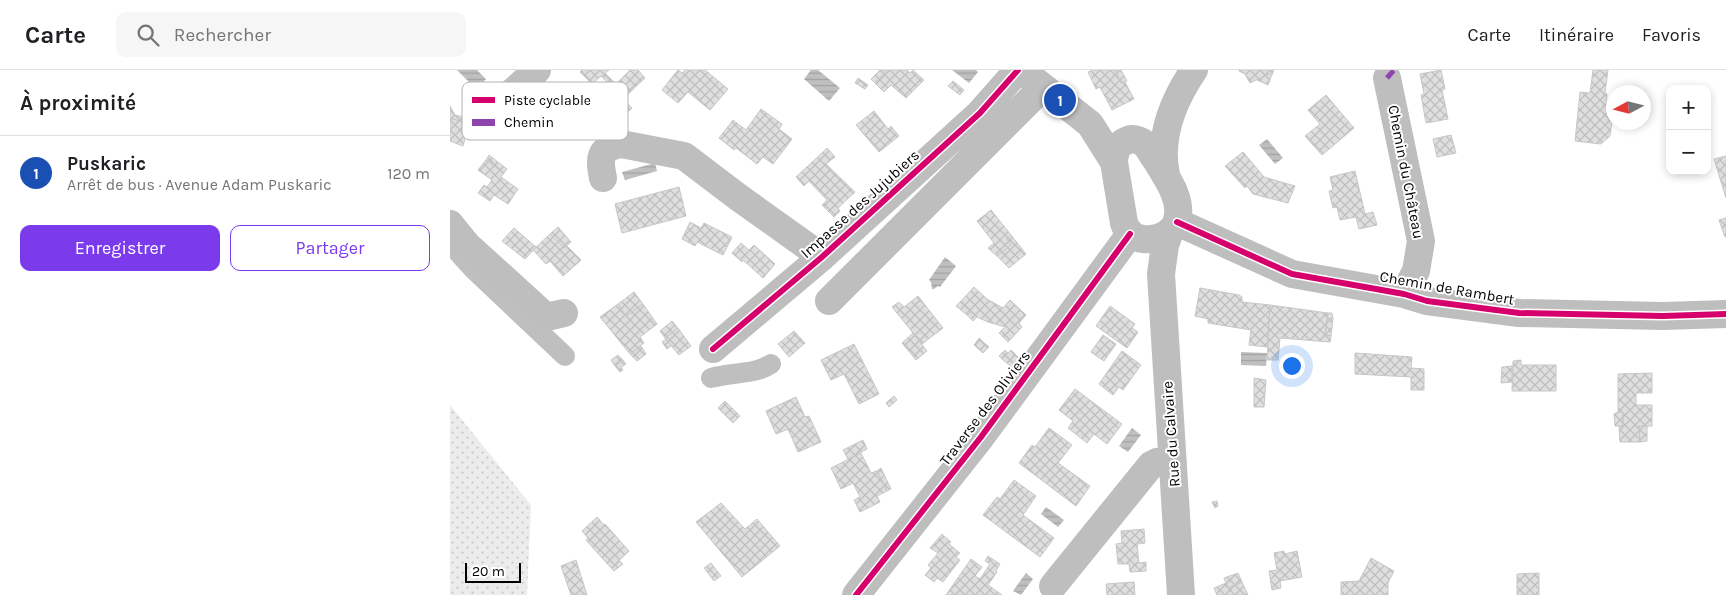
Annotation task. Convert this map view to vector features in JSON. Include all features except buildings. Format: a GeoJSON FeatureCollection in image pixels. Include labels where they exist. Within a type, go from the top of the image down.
{"type":"FeatureCollection","features":[{"type":"Feature","properties":{"kind":"street"},"geometry":{"type":"LineString","coordinates":[[524,82],[537,70]]}},
{"type":"Feature","properties":{"kind":"street"},"geometry":{"type":"LineString","coordinates":[[1020,70],[1090,124],[1133,139],[1147,147],[1166,176]]}},
{"type":"Feature","properties":{"kind":"street","name":"Impasse des Jujubiers"},"geometry":{"type":"LineString","coordinates":[[713,350],[822,257],[980,113],[1020,70]]}},
{"type":"Feature","properties":{"kind":"street"},"geometry":{"type":"LineString","coordinates":[[1166,176],[1164,152],[1167,124],[1176,100],[1194,70]]}},
{"type":"Feature","properties":{"kind":"street","name":"Chemin du Château"},"geometry":{"type":"LineString","coordinates":[[1387,78],[1421,241],[1416,271],[1404,294]]}},
{"type":"Feature","properties":{"kind":"street"},"geometry":{"type":"LineString","coordinates":[[829,301],[1043,87]]}},
{"type":"Feature","properties":{"kind":"street"},"geometry":{"type":"LineString","coordinates":[[1090,124],[1114,162]]}},
{"type":"Feature","properties":{"kind":"street"},"geometry":{"type":"LineString","coordinates":[[1114,162],[1116,149],[1119,145],[1133,139],[1154,136],[1167,124]]}},
{"type":"Feature","properties":{"kind":"street","name":"Impasse des Jujubiers"},"geometry":{"type":"LineString","coordinates":[[603,178],[600,158],[604,151],[612,146],[621,144],[684,156],[822,257]]}},
{"type":"Feature","properties":{"kind":"street","name":"Rue du Calvaire"},"geometry":{"type":"LineString","coordinates":[[1114,162],[1126,230],[1148,249],[1161,274]]}},
{"type":"Feature","properties":{"kind":"street","name":"Rue du Calvaire"},"geometry":{"type":"LineString","coordinates":[[1166,176],[1174,192],[1177,204],[1174,227],[1165,246],[1161,274],[1181,595]]}},
{"type":"Feature","properties":{"kind":"street"},"geometry":{"type":"LineString","coordinates":[[450,224],[467,244],[543,314],[551,316],[564,312]]}},
{"type":"Feature","properties":{"kind":"street"},"geometry":{"type":"LineString","coordinates":[[1134,236],[1155,239],[1174,227]]}},
{"type":"Feature","properties":{"kind":"street","name":"Chemin de Rambert"},"geometry":{"type":"LineString","coordinates":[[1174,227],[1203,232],[1292,274],[1404,294],[1427,301],[1519,313],[1664,316],[1726,314]]}},
{"type":"Feature","properties":{"kind":"street","name":"Traverse des Oliviers"},"geometry":{"type":"LineString","coordinates":[[856,595],[1134,236]]}},
{"type":"Feature","properties":{"kind":"street"},"geometry":{"type":"LineString","coordinates":[[1053,586],[1152,466],[1157,462],[1172,460]]}},
{"type":"Feature","properties":{"kind":"shaded area"},"geometry":{"type":"Polygon","coordinates":[[[457,70],[477,70],[486,79],[483,82],[469,82],[457,70]]]}},
{"type":"Feature","properties":{"kind":"shaded area"},"geometry":{"type":"Polygon","coordinates":[[[811,70],[818,70],[840,88],[829,101],[804,79],[811,70]]]}},
{"type":"Feature","properties":{"kind":"shaded area"},"geometry":{"type":"Polygon","coordinates":[[[952,70],[976,70],[978,72],[969,83],[952,70]]]}},
{"type":"Feature","properties":{"kind":"shaded area"},"geometry":{"type":"Polygon","coordinates":[[[1267,139],[1283,158],[1275,164],[1259,145],[1267,139]]]}},
{"type":"Feature","properties":{"kind":"shaded area"},"geometry":{"type":"Polygon","coordinates":[[[655,163],[657,171],[625,180],[622,172],[655,163]]]}},
{"type":"Feature","properties":{"kind":"shaded area"},"geometry":{"type":"Polygon","coordinates":[[[945,257],[956,266],[940,287],[932,289],[929,280],[945,257]]]}},
{"type":"Feature","properties":{"kind":"shaded area"},"geometry":{"type":"Polygon","coordinates":[[[1241,352],[1267,353],[1266,366],[1241,365],[1241,352]]]}},
{"type":"Feature","properties":{"kind":"shaded area"},"geometry":{"type":"Polygon","coordinates":[[[450,405],[531,505],[527,595],[450,595],[450,405]]]}},
{"type":"Feature","properties":{"kind":"shaded area"},"geometry":{"type":"Polygon","coordinates":[[[1132,428],[1141,435],[1128,452],[1119,446],[1132,428]]]}},
{"type":"Feature","properties":{"kind":"shaded area"},"geometry":{"type":"Polygon","coordinates":[[[1046,507],[1064,520],[1058,527],[1041,514],[1046,507]]]}},
{"type":"Feature","properties":{"kind":"shaded area"},"geometry":{"type":"Polygon","coordinates":[[[1026,573],[1033,579],[1021,595],[1013,591],[1026,573]]]}},
{"type":"Feature","properties":{"kind":"waterway"},"geometry":{"type":"LineString","coordinates":[[455,249],[474,270],[565,356]]}},
{"type":"Feature","properties":{"kind":"waterway"},"geometry":{"type":"LineString","coordinates":[[711,378],[750,372],[765,368],[771,364]]}},
{"type":"Feature","properties":{"kind":"marked path"},"geometry":{"type":"LineString","coordinates":[[1387,78],[1394,70]]}},
{"type":"Feature","properties":{"kind":"cycle path"},"geometry":{"type":"LineString","coordinates":[[713,349],[822,257],[980,113],[1018,70]]}},
{"type":"Feature","properties":{"kind":"cycle path"},"geometry":{"type":"LineString","coordinates":[[1177,222],[1292,274],[1404,294],[1427,301],[1519,313],[1663,316],[1726,314]]}},
{"type":"Feature","properties":{"kind":"cycle path"},"geometry":{"type":"LineString","coordinates":[[856,595],[981,437],[1130,234]]}},
{"type":"Feature","properties":{"kind":"place","name":"Puskaric"},"geometry":{"type":"Point","coordinates":[1060,100]}}]}
